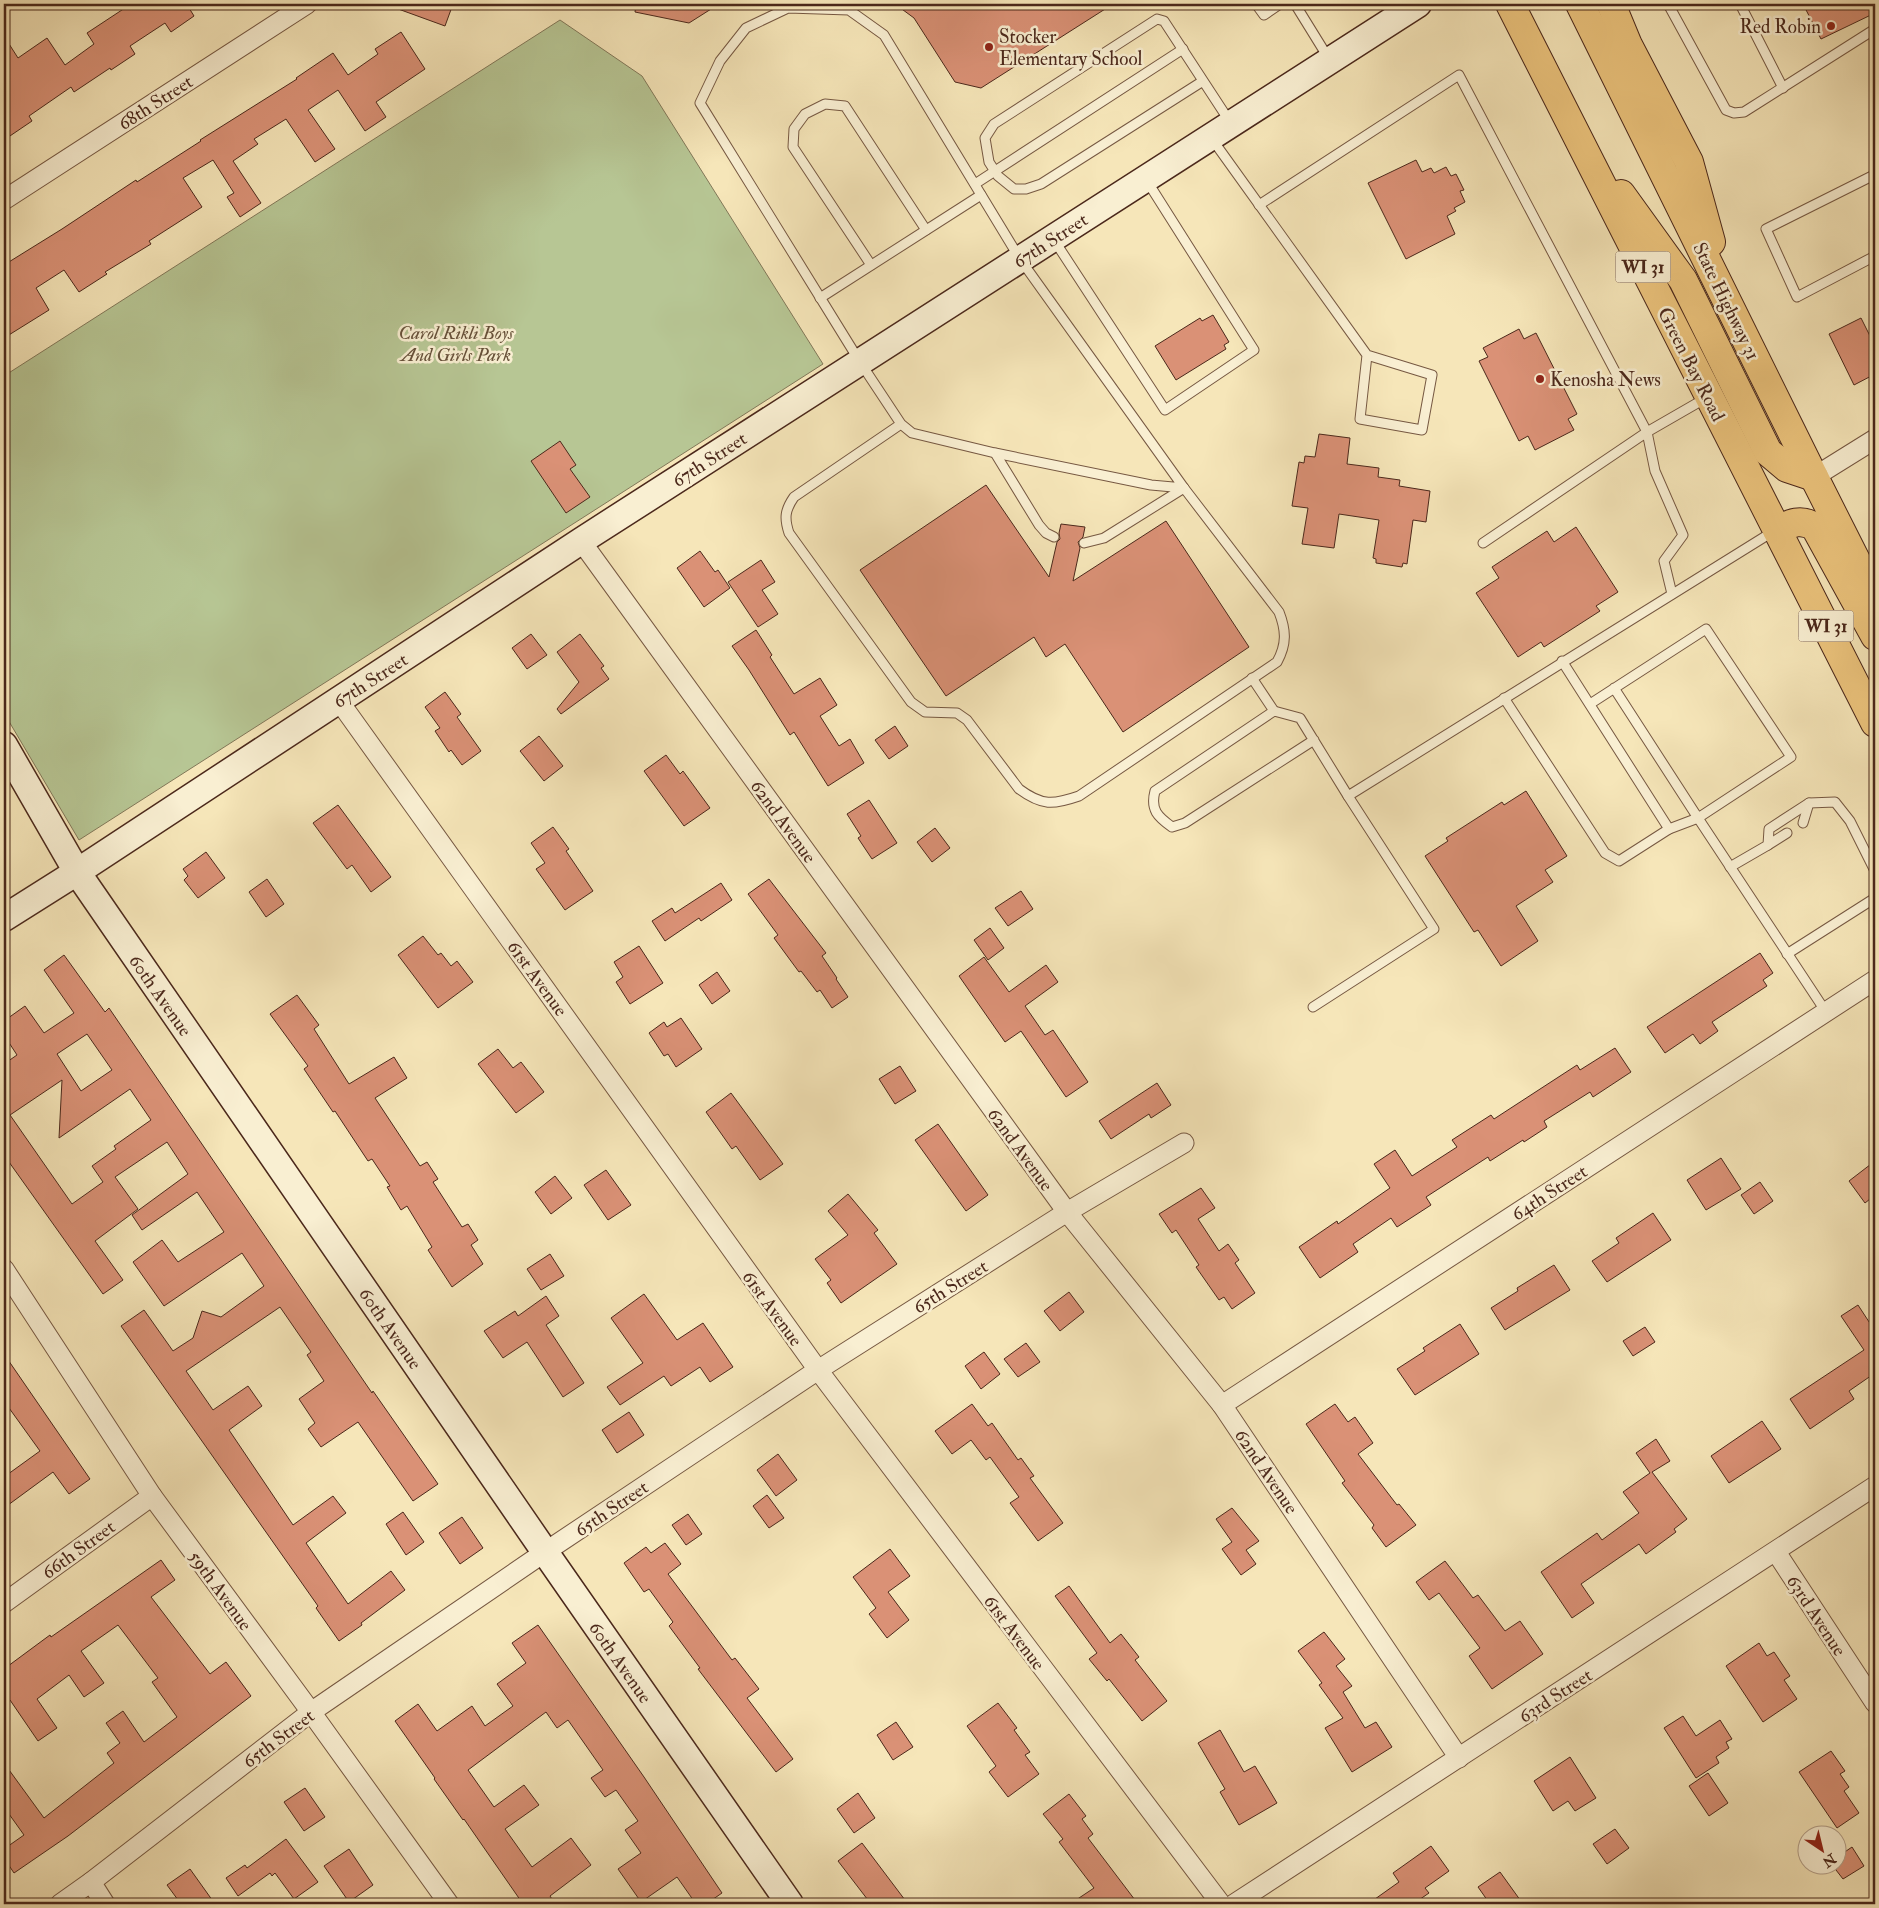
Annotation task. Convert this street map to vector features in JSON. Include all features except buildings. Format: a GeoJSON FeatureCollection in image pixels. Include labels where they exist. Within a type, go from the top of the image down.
{"type":"FeatureCollection","features":[{"type":"Feature","properties":{"kind":"main road","name":"Green Bay Road"},"geometry":{"type":"LineString","coordinates":[[1510,4],[1875,723]]}},
{"type":"Feature","properties":{"kind":"main road","name":"State Highway 31"},"geometry":{"type":"LineString","coordinates":[[1580,4],[1875,598]]}},
{"type":"Feature","properties":{"kind":"main road"},"geometry":{"type":"LineString","coordinates":[[1611,4],[1628,45],[1688,162],[1698,190],[1724,295]]}},
{"type":"Feature","properties":{"kind":"main road"},"geometry":{"type":"LineString","coordinates":[[1567,118],[1683,280],[1768,452],[1787,468],[1814,477]]}},
{"type":"Feature","properties":{"kind":"main road"},"geometry":{"type":"LineString","coordinates":[[1777,530],[1798,521],[1807,522],[1815,527],[1825,542],[1875,636]]}},
{"type":"Feature","properties":{"kind":"street","name":"68th Street"},"geometry":{"type":"LineString","coordinates":[[4,200],[307,4]]}},
{"type":"Feature","properties":{"kind":"street","name":"67th Street"},"geometry":{"type":"LineString","coordinates":[[4,918],[339,701],[581,541],[1418,4]]}},
{"type":"Feature","properties":{"kind":"street"},"geometry":{"type":"LineString","coordinates":[[1814,477],[1875,439]]}},
{"type":"Feature","properties":{"kind":"street","name":"62nd Avenue"},"geometry":{"type":"LineString","coordinates":[[581,541],[1067,1212],[1222,1405],[1460,1758]]}},
{"type":"Feature","properties":{"kind":"street","name":"61st Avenue"},"geometry":{"type":"LineString","coordinates":[[339,701],[818,1370],[1221,1904]]}},
{"type":"Feature","properties":{"kind":"street","name":"60th Avenue"},"geometry":{"type":"LineString","coordinates":[[4,745],[77,872],[790,1904]]}},
{"type":"Feature","properties":{"kind":"street","name":"64th Street"},"geometry":{"type":"LineString","coordinates":[[1222,1405],[1875,980]]}},
{"type":"Feature","properties":{"kind":"street","name":"65th Street"},"geometry":{"type":"LineString","coordinates":[[60,1904],[311,1712],[545,1552],[818,1370],[1067,1212],[1184,1143]]}},
{"type":"Feature","properties":{"kind":"street","name":"59th Avenue"},"geometry":{"type":"LineString","coordinates":[[4,1268],[152,1496],[449,1904]]}},
{"type":"Feature","properties":{"kind":"street","name":"63rd Street"},"geometry":{"type":"LineString","coordinates":[[1234,1904],[1875,1486]]}},
{"type":"Feature","properties":{"kind":"street","name":"66th Street"},"geometry":{"type":"LineString","coordinates":[[4,1603],[152,1496]]}},
{"type":"Feature","properties":{"kind":"street","name":"63rd Avenue"},"geometry":{"type":"LineString","coordinates":[[1776,1552],[1875,1703]]}},
{"type":"Feature","properties":{"kind":"street"},"geometry":{"type":"LineString","coordinates":[[91,1882],[105,1904]]}},
{"type":"Feature","properties":{"kind":"lane"},"geometry":{"type":"LineString","coordinates":[[1256,4],[1264,15],[1280,4]]}},
{"type":"Feature","properties":{"kind":"lane"},"geometry":{"type":"LineString","coordinates":[[1295,4],[1330,60]]}},
{"type":"Feature","properties":{"kind":"lane"},"geometry":{"type":"LineString","coordinates":[[1668,4],[1726,110],[1734,114],[1744,112],[1875,29]]}},
{"type":"Feature","properties":{"kind":"lane"},"geometry":{"type":"LineString","coordinates":[[1740,4],[1783,88]]}},
{"type":"Feature","properties":{"kind":"lane"},"geometry":{"type":"LineString","coordinates":[[901,424],[794,496],[788,508],[785,521],[789,533],[911,702],[925,712],[957,713],[967,720],[1020,789],[1030,797],[1039,801],[1058,803],[1078,796],[1277,662],[1285,644],[1284,626],[1278,612],[1184,488],[1020,259],[884,35],[849,10],[788,8],[746,28],[720,61],[700,103],[860,362],[901,424],[912,433],[995,453],[1151,485],[1184,488]]}},
{"type":"Feature","properties":{"kind":"lane"},"geometry":{"type":"LineString","coordinates":[[1203,81],[1042,184],[1026,189],[1014,189],[996,172],[989,162],[985,138],[994,124],[1157,20],[1164,21],[1203,81],[1221,130],[1259,205],[1366,355],[1432,375],[1422,430],[1360,419],[1366,355]]}},
{"type":"Feature","properties":{"kind":"lane"},"geometry":{"type":"LineString","coordinates":[[975,184],[1183,50]]}},
{"type":"Feature","properties":{"kind":"lane"},"geometry":{"type":"LineString","coordinates":[[1259,205],[1459,75],[1647,432],[1655,471],[1683,535],[1664,560],[1672,594]]}},
{"type":"Feature","properties":{"kind":"lane"},"geometry":{"type":"LineString","coordinates":[[871,265],[793,147],[794,130],[805,114],[825,104],[845,106],[926,230]]}},
{"type":"Feature","properties":{"kind":"lane"},"geometry":{"type":"LineString","coordinates":[[1875,183],[1872,176],[1766,229],[1797,297],[1875,256]]}},
{"type":"Feature","properties":{"kind":"lane"},"geometry":{"type":"LineString","coordinates":[[1053,238],[1166,410],[1254,350],[1146,179]]}},
{"type":"Feature","properties":{"kind":"lane"},"geometry":{"type":"LineString","coordinates":[[820,298],[981,195]]}},
{"type":"Feature","properties":{"kind":"lane"},"geometry":{"type":"LineString","coordinates":[[1483,543],[1647,432],[1709,396]]}},
{"type":"Feature","properties":{"kind":"lane"},"geometry":{"type":"LineString","coordinates":[[995,453],[1039,525],[1046,534],[1054,537]]}},
{"type":"Feature","properties":{"kind":"lane"},"geometry":{"type":"LineString","coordinates":[[1084,542],[1104,538],[1184,488]]}},
{"type":"Feature","properties":{"kind":"lane"},"geometry":{"type":"LineString","coordinates":[[1348,796],[1562,661],[1777,530]]}},
{"type":"Feature","properties":{"kind":"lane"},"geometry":{"type":"LineString","coordinates":[[1504,698],[1605,853],[1619,861],[1670,829],[1698,818],[1791,757],[1706,629],[1590,704]]}},
{"type":"Feature","properties":{"kind":"lane"},"geometry":{"type":"LineString","coordinates":[[1562,661],[1670,829]]}},
{"type":"Feature","properties":{"kind":"lane"},"geometry":{"type":"LineString","coordinates":[[1252,678],[1274,711],[1300,718],[1434,929],[1313,1007]]}},
{"type":"Feature","properties":{"kind":"lane"},"geometry":{"type":"LineString","coordinates":[[1614,688],[1826,1012]]}},
{"type":"Feature","properties":{"kind":"lane"},"geometry":{"type":"LineString","coordinates":[[1274,711],[1155,791],[1152,801],[1158,817],[1172,827],[1185,823],[1314,740]]}},
{"type":"Feature","properties":{"kind":"lane"},"geometry":{"type":"LineString","coordinates":[[1768,845],[1769,829],[1809,803],[1835,802],[1850,821],[1875,871]]}},
{"type":"Feature","properties":{"kind":"lane"},"geometry":{"type":"LineString","coordinates":[[1803,823],[1809,803]]}},
{"type":"Feature","properties":{"kind":"lane"},"geometry":{"type":"LineString","coordinates":[[1730,867],[1787,833]]}},
{"type":"Feature","properties":{"kind":"lane"},"geometry":{"type":"LineString","coordinates":[[1787,954],[1875,898]]}},
{"type":"Feature","properties":{"kind":"green space","name":"Carol Rikli Boys And Girls Park"},"geometry":{"type":"Polygon","coordinates":[[[560,20],[642,76],[823,364],[79,840],[4,713],[4,376],[560,20]]]}},
{"type":"Feature","properties":{"kind":"place","name":"Red Robin"},"geometry":{"type":"Point","coordinates":[1831,26]}},
{"type":"Feature","properties":{"kind":"place","name":"Stocker Elementary School"},"geometry":{"type":"Point","coordinates":[989,47]}},
{"type":"Feature","properties":{"kind":"place","name":"Kenosha News"},"geometry":{"type":"Point","coordinates":[1540,379]}}]}
